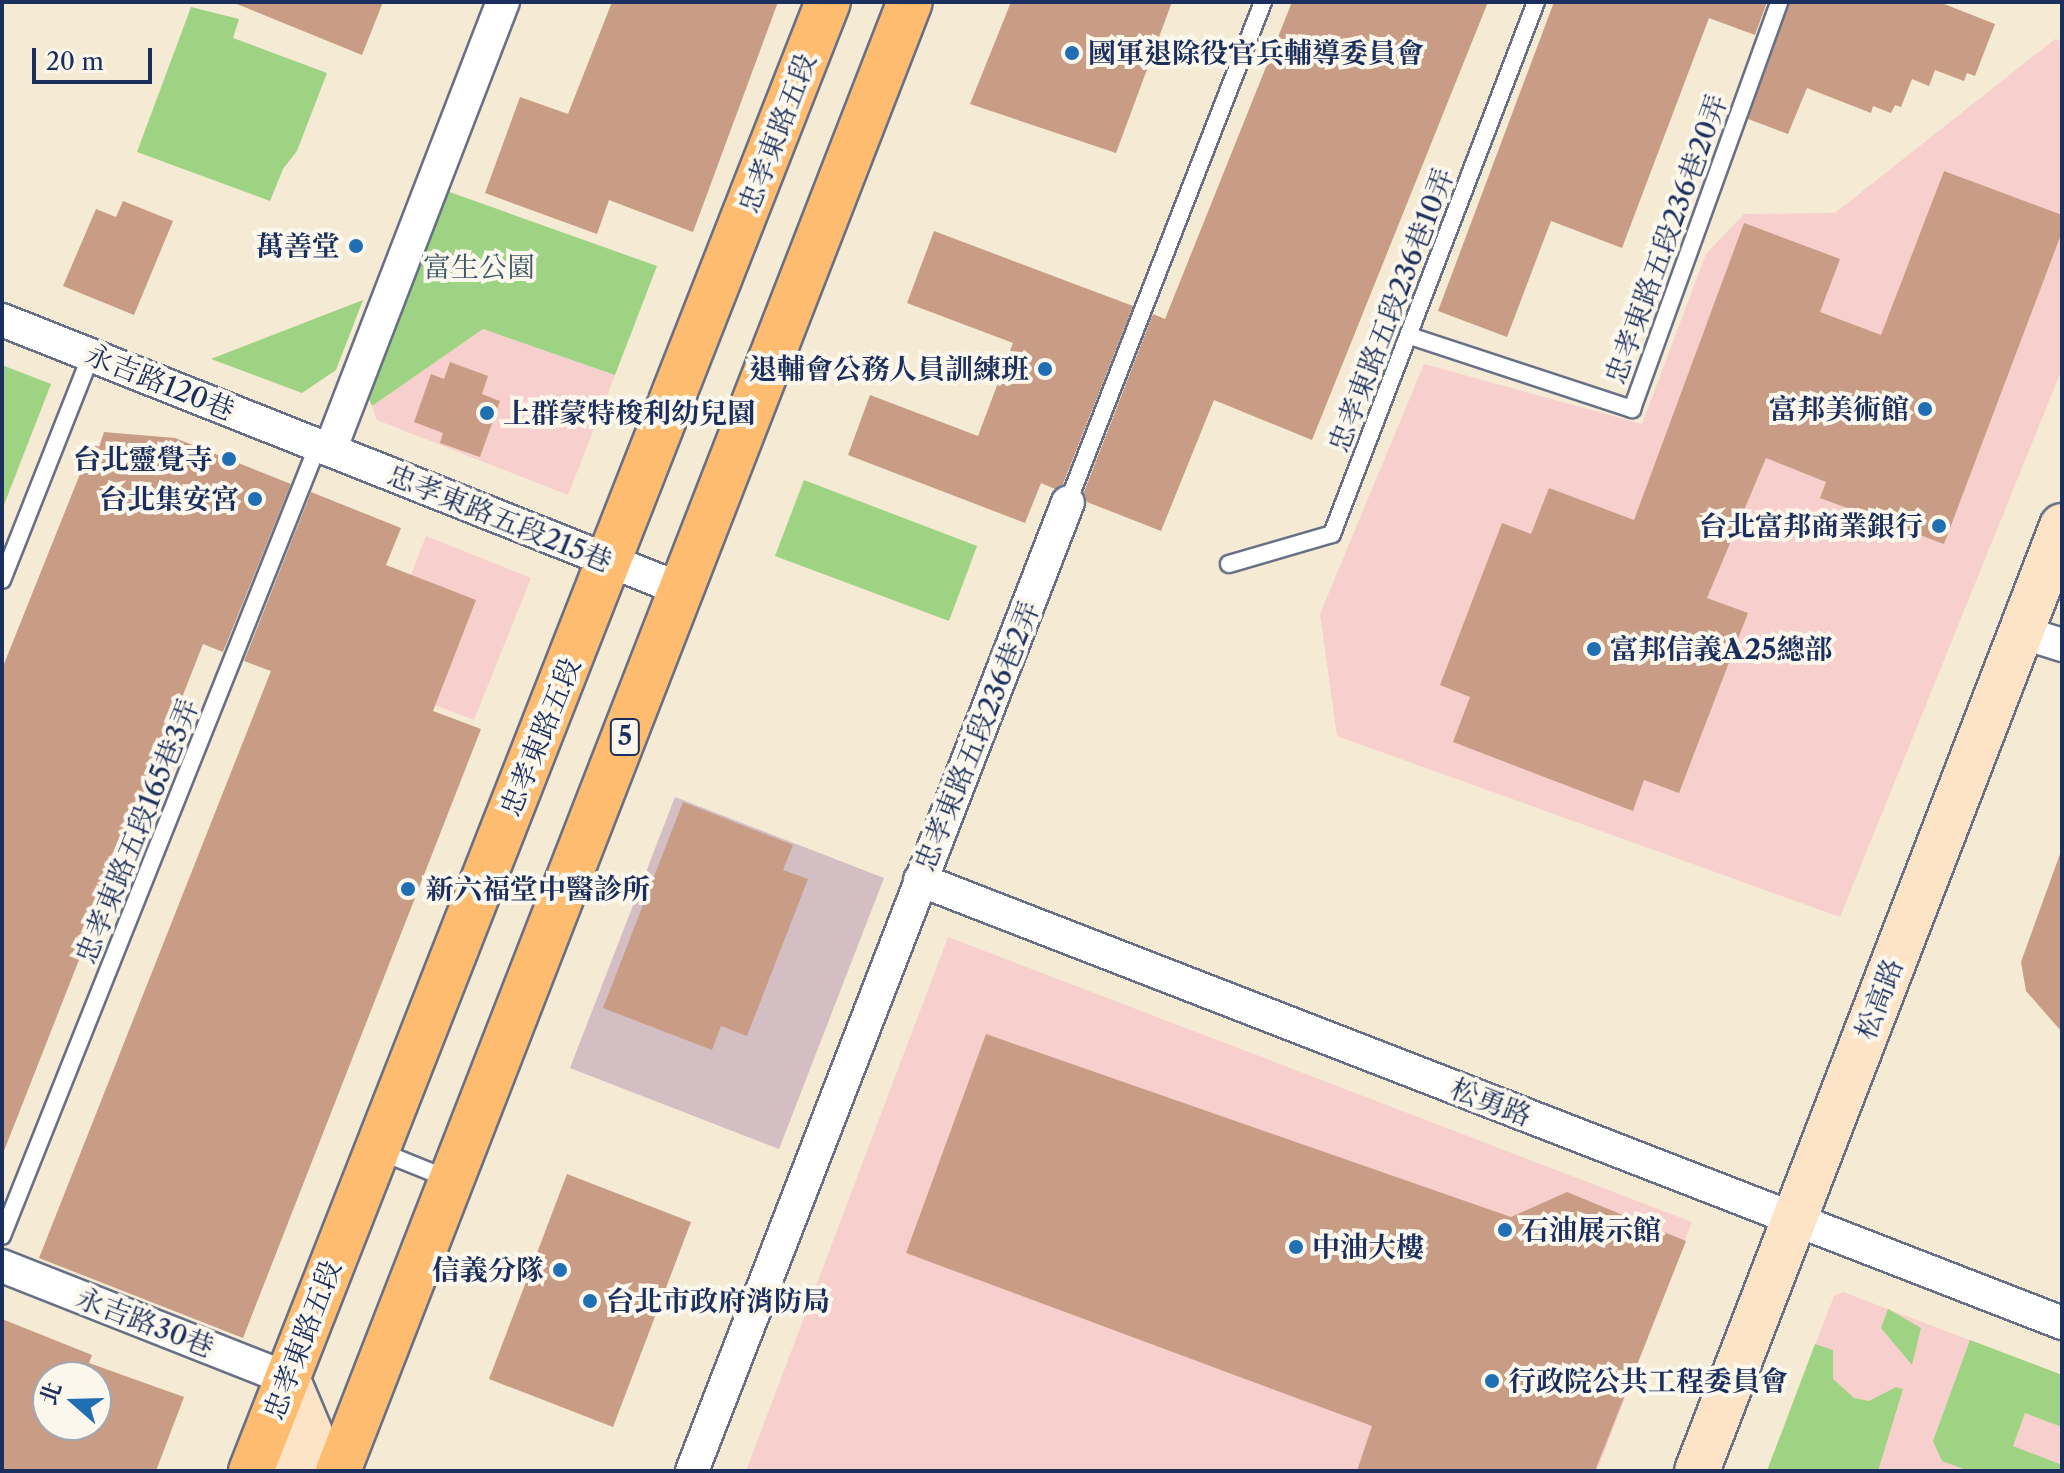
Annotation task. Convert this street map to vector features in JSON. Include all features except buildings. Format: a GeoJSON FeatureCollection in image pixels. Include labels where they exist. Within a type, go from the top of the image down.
{"type":"FeatureCollection","features":[{"type":"Feature","properties":{"kind":"main road","name":"忠孝東路五段"},"geometry":{"type":"LineString","coordinates":[[251,1471],[828,2]]}},
{"type":"Feature","properties":{"kind":"main road","name":"5"},"geometry":{"type":"LineString","coordinates":[[338,1471],[910,2]]}},
{"type":"Feature","properties":{"kind":"street"},"geometry":{"type":"LineString","coordinates":[[324,447],[503,2]]}},
{"type":"Feature","properties":{"kind":"street","name":"永吉路120巷"},"geometry":{"type":"LineString","coordinates":[[2,320],[324,447]]}},
{"type":"Feature","properties":{"kind":"street","name":"忠孝東路五段215巷"},"geometry":{"type":"LineString","coordinates":[[324,447],[683,590]]}},
{"type":"Feature","properties":{"kind":"street","name":"忠孝東路五段236巷2弄"},"geometry":{"type":"LineString","coordinates":[[692,1471],[1068,502]]}},
{"type":"Feature","properties":{"kind":"street","name":"松高路"},"geometry":{"type":"LineString","coordinates":[[1697,1471],[2062,526]]}},
{"type":"Feature","properties":{"kind":"street"},"geometry":{"type":"LineString","coordinates":[[2021,632],[2062,645]]}},
{"type":"Feature","properties":{"kind":"street","name":"松勇路"},"geometry":{"type":"LineString","coordinates":[[920,880],[2062,1323]]}},
{"type":"Feature","properties":{"kind":"street","name":"永吉路30巷"},"geometry":{"type":"LineString","coordinates":[[2,1266],[287,1378]]}},
{"type":"Feature","properties":{"kind":"street"},"geometry":{"type":"LineString","coordinates":[[287,1378],[291,1471]]}},
{"type":"Feature","properties":{"kind":"street"},"geometry":{"type":"LineString","coordinates":[[287,1378],[326,1471]]}},
{"type":"Feature","properties":{"kind":"lane","name":"忠孝東路五段236巷2弄"},"geometry":{"type":"LineString","coordinates":[[1068,502],[1263,2]]}},
{"type":"Feature","properties":{"kind":"lane","name":"忠孝東路五段236巷10弄"},"geometry":{"type":"LineString","coordinates":[[1229,564],[1332,534],[1536,2]]}},
{"type":"Feature","properties":{"kind":"lane","name":"忠孝東路五段236巷20弄"},"geometry":{"type":"LineString","coordinates":[[1410,336],[1632,409],[1779,2]]}},
{"type":"Feature","properties":{"kind":"lane"},"geometry":{"type":"LineString","coordinates":[[2,580],[91,355]]}},
{"type":"Feature","properties":{"kind":"lane","name":"忠孝東路五段165巷3弄"},"geometry":{"type":"LineString","coordinates":[[2,1236],[324,447]]}},
{"type":"Feature","properties":{"kind":"lane"},"geometry":{"type":"LineString","coordinates":[[377,1150],[452,1180]]}},
{"type":"Feature","properties":{"kind":"shaded area","name":"富邦信義A25總部"},"geometry":{"type":"Polygon","coordinates":[[[2055,39],[2062,42],[2062,369],[1840,917],[1337,736],[1320,614],[1424,364],[1642,424],[1706,254],[1744,214],[1835,213],[2055,39]]]}},
{"type":"Feature","properties":{"kind":"shaded area","name":"上群蒙特梭利幼兒園"},"geometry":{"type":"Polygon","coordinates":[[[483,329],[615,375],[568,495],[377,420],[372,406],[483,329]]]}},
{"type":"Feature","properties":{"kind":"shaded area"},"geometry":{"type":"Polygon","coordinates":[[[426,536],[531,578],[474,720],[371,680],[426,536]]]}},
{"type":"Feature","properties":{"kind":"shaded area"},"geometry":{"type":"Polygon","coordinates":[[[675,797],[884,878],[779,1149],[570,1068],[675,797]]]}},
{"type":"Feature","properties":{"kind":"shaded area","name":"中油大樓"},"geometry":{"type":"Polygon","coordinates":[[[948,937],[1692,1222],[1597,1471],[746,1471],[948,937]]]}},
{"type":"Feature","properties":{"kind":"shaded area"},"geometry":{"type":"Polygon","coordinates":[[[1843,1292],[2062,1375],[2062,1471],[1767,1471],[1834,1296],[1843,1292]]]}},
{"type":"Feature","properties":{"kind":"green space"},"geometry":{"type":"Polygon","coordinates":[[[191,7],[239,19],[233,38],[327,73],[297,151],[283,169],[270,201],[137,152],[191,7]]]}},
{"type":"Feature","properties":{"kind":"green space","name":"富生公園"},"geometry":{"type":"Polygon","coordinates":[[[441,189],[657,266],[615,375],[483,329],[372,406],[366,392],[441,189]]]}},
{"type":"Feature","properties":{"kind":"green space","name":"富生公園"},"geometry":{"type":"Polygon","coordinates":[[[363,300],[336,370],[302,393],[211,359],[363,300]]]}},
{"type":"Feature","properties":{"kind":"green space"},"geometry":{"type":"Polygon","coordinates":[[[2,365],[51,384],[2,510],[2,365]]]}},
{"type":"Feature","properties":{"kind":"green space"},"geometry":{"type":"Polygon","coordinates":[[[804,480],[977,546],[949,621],[775,556],[804,480]]]}},
{"type":"Feature","properties":{"kind":"green space"},"geometry":{"type":"Polygon","coordinates":[[[1888,1309],[1921,1328],[1912,1365],[1881,1328],[1888,1309]]]}},
{"type":"Feature","properties":{"kind":"green space"},"geometry":{"type":"Polygon","coordinates":[[[1970,1340],[2062,1375],[2062,1427],[2025,1413],[2013,1446],[2062,1465],[2062,1471],[1969,1471],[1942,1461],[1933,1441],[1970,1340]]]}},
{"type":"Feature","properties":{"kind":"green space"},"geometry":{"type":"Polygon","coordinates":[[[1815,1344],[1833,1350],[1833,1379],[1854,1398],[1869,1401],[1896,1387],[1903,1389],[1878,1471],[1767,1471],[1815,1344]]]}},
{"type":"Feature","properties":{"kind":"place","name":"國軍退除役官兵輔導委員會"},"geometry":{"type":"Point","coordinates":[1072,53]}},
{"type":"Feature","properties":{"kind":"place","name":"萬善堂"},"geometry":{"type":"Point","coordinates":[356,246]}},
{"type":"Feature","properties":{"kind":"place","name":"退輔會公務人員訓練班"},"geometry":{"type":"Point","coordinates":[1045,369]}},
{"type":"Feature","properties":{"kind":"place","name":"富邦美術館"},"geometry":{"type":"Point","coordinates":[1925,409]}},
{"type":"Feature","properties":{"kind":"place","name":"上群蒙特梭利幼兒園"},"geometry":{"type":"Point","coordinates":[487,413]}},
{"type":"Feature","properties":{"kind":"place","name":"台北靈覺寺"},"geometry":{"type":"Point","coordinates":[229,459]}},
{"type":"Feature","properties":{"kind":"place","name":"台北集安宮"},"geometry":{"type":"Point","coordinates":[255,499]}},
{"type":"Feature","properties":{"kind":"place","name":"台北富邦商業銀行"},"geometry":{"type":"Point","coordinates":[1939,526]}},
{"type":"Feature","properties":{"kind":"place","name":"富邦信義A25總部"},"geometry":{"type":"Point","coordinates":[1594,649]}},
{"type":"Feature","properties":{"kind":"place","name":"新六福堂中醫診所"},"geometry":{"type":"Point","coordinates":[408,889]}},
{"type":"Feature","properties":{"kind":"place","name":"石油展示館"},"geometry":{"type":"Point","coordinates":[1505,1230]}},
{"type":"Feature","properties":{"kind":"place","name":"中油大樓"},"geometry":{"type":"Point","coordinates":[1296,1247]}},
{"type":"Feature","properties":{"kind":"place","name":"信義分隊"},"geometry":{"type":"Point","coordinates":[560,1270]}},
{"type":"Feature","properties":{"kind":"place","name":"台北市政府消防局"},"geometry":{"type":"Point","coordinates":[590,1301]}},
{"type":"Feature","properties":{"kind":"place","name":"行政院公共工程委員會"},"geometry":{"type":"Point","coordinates":[1492,1381]}}]}
